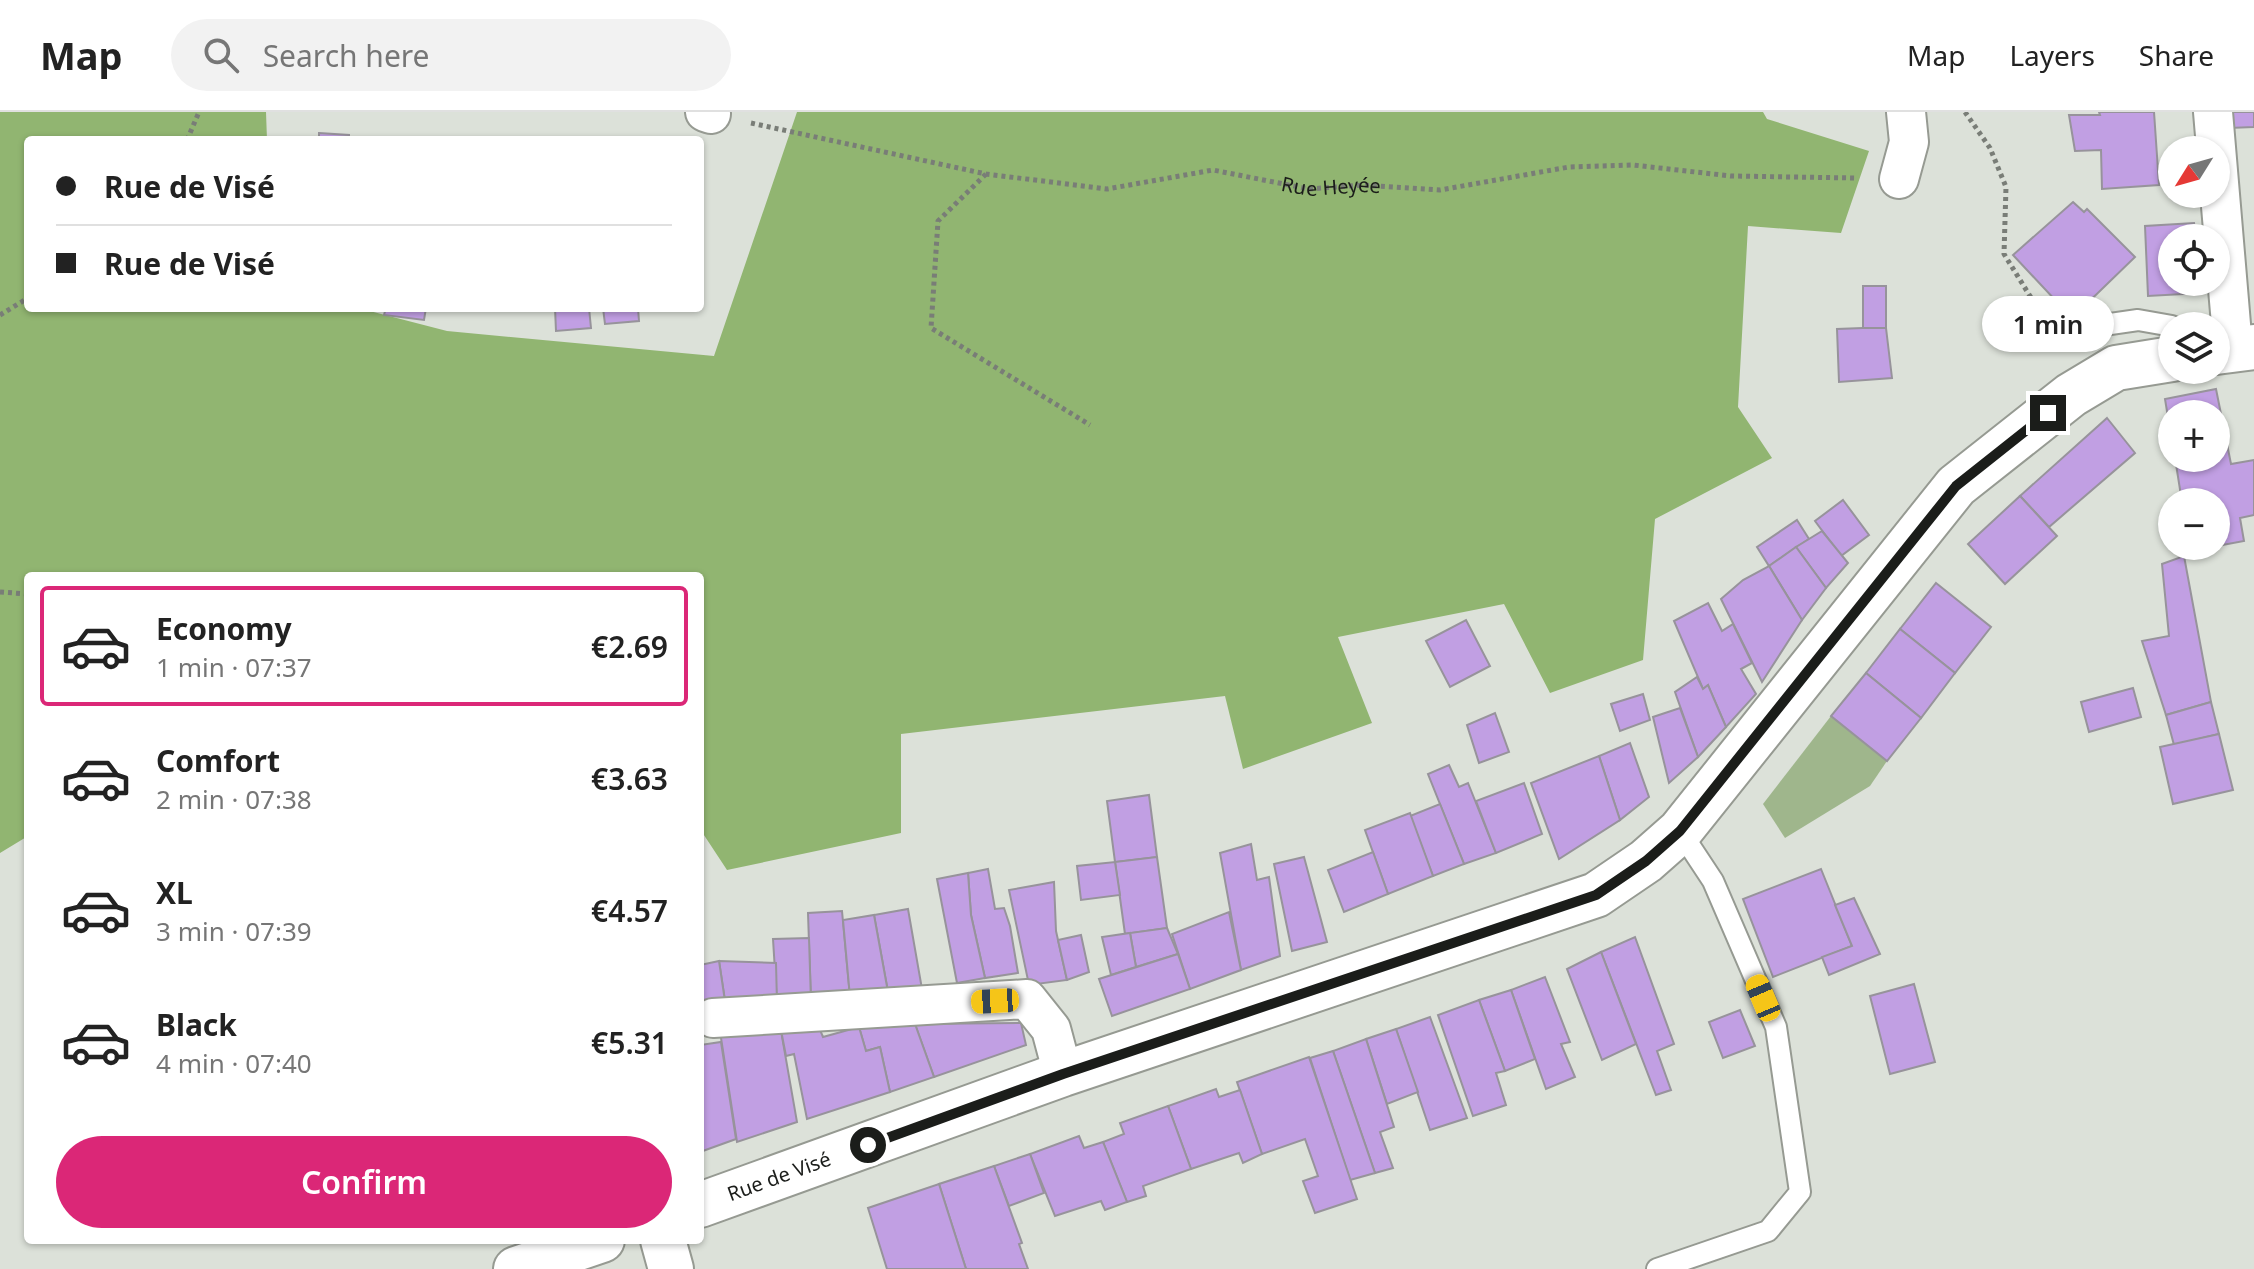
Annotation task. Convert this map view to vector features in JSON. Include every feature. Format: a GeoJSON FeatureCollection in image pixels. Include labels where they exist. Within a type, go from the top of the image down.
{"type":"FeatureCollection","features":[{"type":"Feature","properties":{"kind":"street"},"geometry":{"type":"LineString","coordinates":[[1899,179],[1909,142],[1906,112]]}},
{"type":"Feature","properties":{"kind":"street"},"geometry":{"type":"LineString","coordinates":[[2213,112],[2231,343]]}},
{"type":"Feature","properties":{"kind":"street","name":"Rue de Visé"},"geometry":{"type":"LineString","coordinates":[[704,1204],[1063,1074],[1596,895],[1646,861],[1680,831],[1956,486],[2071,395],[2116,368],[2158,361]]}},
{"type":"Feature","properties":{"kind":"street"},"geometry":{"type":"LineString","coordinates":[[713,1018],[1027,999],[1051,1029],[1063,1074]]}},
{"type":"Feature","properties":{"kind":"street"},"geometry":{"type":"LineString","coordinates":[[516,1269],[590,1244]]}},
{"type":"Feature","properties":{"kind":"street"},"geometry":{"type":"LineString","coordinates":[[664,1244],[671,1269]]}},
{"type":"Feature","properties":{"kind":"lane"},"geometry":{"type":"LineString","coordinates":[[2062,331],[2138,320],[2158,324]]}},
{"type":"Feature","properties":{"kind":"lane"},"geometry":{"type":"LineString","coordinates":[[1657,1269],[1768,1231],[1800,1192],[1776,1027],[1713,881],[1680,831]]}},
{"type":"Feature","properties":{"kind":"path"},"geometry":{"type":"LineString","coordinates":[[189,136],[199,112]]}},
{"type":"Feature","properties":{"kind":"path"},"geometry":{"type":"LineString","coordinates":[[1965,112],[1990,148],[2006,187],[2004,254],[2031,303],[2062,331]]}},
{"type":"Feature","properties":{"kind":"path","name":"Rue Heyée"},"geometry":{"type":"LineString","coordinates":[[708,113],[986,174],[1107,189],[1213,170],[1309,189],[1363,185],[1440,190],[1569,167],[1633,165],[1731,176],[1899,179]]}},
{"type":"Feature","properties":{"kind":"path"},"geometry":{"type":"LineString","coordinates":[[986,174],[938,221],[931,328],[1090,425]]}},
{"type":"Feature","properties":{"kind":"path"},"geometry":{"type":"LineString","coordinates":[[0,315],[24,300]]}},
{"type":"Feature","properties":{"kind":"path"},"geometry":{"type":"LineString","coordinates":[[0,592],[24,594]]}},
{"type":"Feature","properties":{"kind":"green space"},"geometry":{"type":"Polygon","coordinates":[[[0,112],[266,112],[267,136],[24,136],[24,312],[373,312],[447,331],[714,356],[797,112],[1763,112],[1767,119],[1869,151],[1841,233],[1748,226],[1738,407],[1772,458],[1655,519],[1643,660],[1550,693],[1504,604],[1338,637],[1372,723],[1243,769],[1225,696],[901,734],[901,833],[727,870],[704,835],[704,572],[24,572],[24,838],[0,853],[0,112]]]}},
{"type":"Feature","properties":{"kind":"green space"},"geometry":{"type":"Polygon","coordinates":[[[1831,716],[1887,761],[1870,786],[1785,838],[1763,804],[1831,716]]]}},
{"type":"Feature","properties":{"kind":"building"},"geometry":{"type":"Polygon","coordinates":[[[2099,112],[2154,112],[2158,185],[2102,189],[2101,150],[2075,151],[2069,115],[2100,115],[2099,112]]]}},
{"type":"Feature","properties":{"kind":"building"},"geometry":{"type":"Polygon","coordinates":[[[2228,112],[2254,112],[2254,127],[2229,128],[2228,112]]]}},
{"type":"Feature","properties":{"kind":"building"},"geometry":{"type":"Polygon","coordinates":[[[319,133],[349,135],[349,136],[319,136],[319,133]]]}},
{"type":"Feature","properties":{"kind":"building"},"geometry":{"type":"Polygon","coordinates":[[[2073,202],[2084,212],[2087,209],[2135,257],[2072,318],[2013,255],[2073,202]]]}},
{"type":"Feature","properties":{"kind":"building"},"geometry":{"type":"Polygon","coordinates":[[[2158,225],[2158,295],[2148,296],[2145,226],[2158,225]]]}},
{"type":"Feature","properties":{"kind":"building"},"geometry":{"type":"Polygon","coordinates":[[[1863,286],[1886,286],[1886,328],[1863,328],[1863,286]]]}},
{"type":"Feature","properties":{"kind":"building"},"geometry":{"type":"Polygon","coordinates":[[[385,312],[425,312],[424,320],[384,315],[385,312]]]}},
{"type":"Feature","properties":{"kind":"building"},"geometry":{"type":"Polygon","coordinates":[[[555,312],[589,312],[591,328],[556,331],[555,312]]]}},
{"type":"Feature","properties":{"kind":"building"},"geometry":{"type":"Polygon","coordinates":[[[604,312],[638,312],[639,321],[605,324],[604,312]]]}},
{"type":"Feature","properties":{"kind":"building"},"geometry":{"type":"Polygon","coordinates":[[[1886,328],[1892,378],[1839,382],[1837,329],[1886,328]]]}},
{"type":"Feature","properties":{"kind":"building"},"geometry":{"type":"Polygon","coordinates":[[[2216,389],[2218,400],[2165,400],[2216,389]]]}},
{"type":"Feature","properties":{"kind":"building"},"geometry":{"type":"Polygon","coordinates":[[[2107,418],[2135,453],[2049,527],[2020,496],[2107,418]]]}},
{"type":"Feature","properties":{"kind":"building"},"geometry":{"type":"Polygon","coordinates":[[[2230,459],[2231,464],[2254,460],[2254,515],[2240,518],[2244,541],[2230,544],[2230,488],[2180,488],[2177,472],[2230,472],[2230,459]]]}},
{"type":"Feature","properties":{"kind":"building"},"geometry":{"type":"Polygon","coordinates":[[[2020,496],[2057,536],[2005,584],[1968,544],[2020,496]]]}},
{"type":"Feature","properties":{"kind":"building"},"geometry":{"type":"Polygon","coordinates":[[[1843,500],[1869,535],[1841,556],[1815,521],[1843,500]]]}},
{"type":"Feature","properties":{"kind":"building"},"geometry":{"type":"Polygon","coordinates":[[[1797,520],[1809,539],[1769,566],[1757,547],[1797,520]]]}},
{"type":"Feature","properties":{"kind":"building"},"geometry":{"type":"Polygon","coordinates":[[[1822,531],[1848,563],[1826,588],[1796,547],[1822,531]]]}},
{"type":"Feature","properties":{"kind":"building"},"geometry":{"type":"Polygon","coordinates":[[[1796,547],[1826,588],[1802,620],[1769,566],[1796,547]]]}},
{"type":"Feature","properties":{"kind":"building"},"geometry":{"type":"Polygon","coordinates":[[[2185,560],[2211,702],[2166,715],[2142,641],[2169,636],[2162,564],[2185,560]]]}},
{"type":"Feature","properties":{"kind":"building"},"geometry":{"type":"Polygon","coordinates":[[[1769,566],[1802,620],[1762,682],[1721,599],[1743,580],[1769,566]]]}},
{"type":"Feature","properties":{"kind":"building"},"geometry":{"type":"Polygon","coordinates":[[[1936,583],[1991,627],[1955,673],[1900,629],[1936,583]]]}},
{"type":"Feature","properties":{"kind":"building"},"geometry":{"type":"Polygon","coordinates":[[[1708,603],[1722,631],[1733,624],[1752,663],[1741,669],[1756,694],[1726,727],[1708,685],[1703,689],[1674,621],[1708,603]]]}},
{"type":"Feature","properties":{"kind":"building"},"geometry":{"type":"Polygon","coordinates":[[[1466,620],[1490,666],[1450,687],[1426,641],[1466,620]]]}},
{"type":"Feature","properties":{"kind":"building"},"geometry":{"type":"Polygon","coordinates":[[[1900,629],[1955,673],[1921,718],[1866,673],[1900,629]]]}},
{"type":"Feature","properties":{"kind":"building"},"geometry":{"type":"Polygon","coordinates":[[[1866,673],[1921,718],[1887,761],[1831,716],[1866,673]]]}},
{"type":"Feature","properties":{"kind":"building"},"geometry":{"type":"Polygon","coordinates":[[[1697,677],[1703,689],[1708,685],[1726,727],[1698,757],[1675,692],[1697,677]]]}},
{"type":"Feature","properties":{"kind":"building"},"geometry":{"type":"Polygon","coordinates":[[[2133,688],[2141,717],[2089,732],[2081,702],[2133,688]]]}},
{"type":"Feature","properties":{"kind":"building"},"geometry":{"type":"Polygon","coordinates":[[[1643,694],[1650,720],[1620,731],[1611,704],[1643,694]]]}},
{"type":"Feature","properties":{"kind":"building"},"geometry":{"type":"Polygon","coordinates":[[[2211,702],[2219,734],[2174,745],[2166,715],[2211,702]]]}},
{"type":"Feature","properties":{"kind":"building"},"geometry":{"type":"Polygon","coordinates":[[[1680,708],[1698,757],[1669,783],[1653,717],[1680,708]]]}},
{"type":"Feature","properties":{"kind":"building"},"geometry":{"type":"Polygon","coordinates":[[[1495,713],[1509,752],[1479,763],[1467,725],[1495,713]]]}},
{"type":"Feature","properties":{"kind":"building"},"geometry":{"type":"Polygon","coordinates":[[[2219,734],[2233,790],[2173,804],[2160,747],[2219,734]]]}},
{"type":"Feature","properties":{"kind":"building"},"geometry":{"type":"Polygon","coordinates":[[[1630,743],[1649,797],[1620,820],[1599,756],[1630,743]]]}},
{"type":"Feature","properties":{"kind":"building"},"geometry":{"type":"Polygon","coordinates":[[[1599,756],[1620,820],[1559,859],[1531,783],[1599,756]]]}},
{"type":"Feature","properties":{"kind":"building"},"geometry":{"type":"Polygon","coordinates":[[[1449,765],[1459,787],[1468,783],[1496,853],[1464,864],[1428,774],[1449,765]]]}},
{"type":"Feature","properties":{"kind":"building"},"geometry":{"type":"Polygon","coordinates":[[[1524,783],[1542,834],[1496,853],[1476,801],[1524,783]]]}},
{"type":"Feature","properties":{"kind":"building"},"geometry":{"type":"Polygon","coordinates":[[[1149,795],[1157,857],[1115,862],[1107,801],[1149,795]]]}},
{"type":"Feature","properties":{"kind":"building"},"geometry":{"type":"Polygon","coordinates":[[[1440,804],[1464,864],[1433,876],[1410,816],[1440,804]]]}},
{"type":"Feature","properties":{"kind":"building"},"geometry":{"type":"Polygon","coordinates":[[[1410,813],[1433,876],[1388,894],[1365,830],[1410,813]]]}},
{"type":"Feature","properties":{"kind":"building"},"geometry":{"type":"Polygon","coordinates":[[[1251,844],[1257,880],[1269,877],[1280,956],[1241,970],[1220,853],[1251,844]]]}},
{"type":"Feature","properties":{"kind":"building"},"geometry":{"type":"Polygon","coordinates":[[[1373,852],[1388,894],[1344,912],[1328,870],[1373,852]]]}},
{"type":"Feature","properties":{"kind":"building"},"geometry":{"type":"Polygon","coordinates":[[[1157,857],[1167,928],[1125,934],[1115,862],[1157,857]]]}},
{"type":"Feature","properties":{"kind":"building"},"geometry":{"type":"Polygon","coordinates":[[[1304,857],[1327,942],[1292,951],[1274,864],[1304,857]]]}},
{"type":"Feature","properties":{"kind":"building"},"geometry":{"type":"Polygon","coordinates":[[[1115,862],[1120,895],[1081,900],[1077,866],[1115,862]]]}},
{"type":"Feature","properties":{"kind":"building"},"geometry":{"type":"Polygon","coordinates":[[[988,869],[995,909],[1004,908],[1010,926],[1018,973],[985,978],[971,915],[968,873],[988,869]]]}},
{"type":"Feature","properties":{"kind":"building"},"geometry":{"type":"Polygon","coordinates":[[[1821,869],[1852,946],[1773,977],[1743,899],[1821,869]]]}},
{"type":"Feature","properties":{"kind":"building"},"geometry":{"type":"Polygon","coordinates":[[[968,873],[971,915],[985,978],[957,983],[937,879],[968,873]]]}},
{"type":"Feature","properties":{"kind":"building"},"geometry":{"type":"Polygon","coordinates":[[[1054,882],[1056,931],[1067,980],[1029,985],[1009,890],[1054,882]]]}},
{"type":"Feature","properties":{"kind":"building"},"geometry":{"type":"Polygon","coordinates":[[[1854,898],[1880,954],[1829,975],[1822,957],[1852,946],[1835,905],[1854,898]]]}},
{"type":"Feature","properties":{"kind":"building"},"geometry":{"type":"Polygon","coordinates":[[[908,909],[922,989],[888,992],[874,915],[908,909]]]}},
{"type":"Feature","properties":{"kind":"building"},"geometry":{"type":"Polygon","coordinates":[[[842,911],[850,997],[811,1002],[808,913],[842,911]]]}},
{"type":"Feature","properties":{"kind":"building"},"geometry":{"type":"Polygon","coordinates":[[[1229,912],[1241,970],[1190,989],[1172,934],[1229,912]]]}},
{"type":"Feature","properties":{"kind":"building"},"geometry":{"type":"Polygon","coordinates":[[[874,915],[888,992],[850,997],[843,920],[874,915]]]}},
{"type":"Feature","properties":{"kind":"building"},"geometry":{"type":"Polygon","coordinates":[[[1167,928],[1178,954],[1136,967],[1130,933],[1167,928]]]}},
{"type":"Feature","properties":{"kind":"building"},"geometry":{"type":"Polygon","coordinates":[[[1130,933],[1136,967],[1111,975],[1102,937],[1130,933]]]}},
{"type":"Feature","properties":{"kind":"building"},"geometry":{"type":"Polygon","coordinates":[[[1081,935],[1089,972],[1067,980],[1058,940],[1081,935]]]}},
{"type":"Feature","properties":{"kind":"building"},"geometry":{"type":"Polygon","coordinates":[[[1635,937],[1674,1044],[1657,1051],[1671,1090],[1656,1095],[1601,952],[1635,937]]]}},
{"type":"Feature","properties":{"kind":"building"},"geometry":{"type":"Polygon","coordinates":[[[809,938],[811,1002],[777,1003],[773,939],[809,938]]]}},
{"type":"Feature","properties":{"kind":"building"},"geometry":{"type":"Polygon","coordinates":[[[1601,952],[1636,1044],[1602,1060],[1567,969],[1601,952]]]}},
{"type":"Feature","properties":{"kind":"building"},"geometry":{"type":"Polygon","coordinates":[[[1178,954],[1190,989],[1112,1016],[1099,979],[1178,954]]]}},
{"type":"Feature","properties":{"kind":"building"},"geometry":{"type":"Polygon","coordinates":[[[719,961],[776,963],[777,1003],[725,1001],[719,961]]]}},
{"type":"Feature","properties":{"kind":"building"},"geometry":{"type":"Polygon","coordinates":[[[719,961],[725,1001],[704,1002],[704,964],[719,961]]]}},
{"type":"Feature","properties":{"kind":"building"},"geometry":{"type":"Polygon","coordinates":[[[1545,977],[1570,1042],[1561,1044],[1575,1077],[1546,1089],[1511,990],[1545,977]]]}},
{"type":"Feature","properties":{"kind":"building"},"geometry":{"type":"Polygon","coordinates":[[[1914,984],[1935,1062],[1890,1074],[1870,996],[1914,984]]]}},
{"type":"Feature","properties":{"kind":"building"},"geometry":{"type":"Polygon","coordinates":[[[1511,990],[1535,1059],[1505,1071],[1479,1000],[1511,990]]]}},
{"type":"Feature","properties":{"kind":"building"},"geometry":{"type":"Polygon","coordinates":[[[1479,1000],[1505,1071],[1496,1073],[1506,1105],[1473,1116],[1438,1015],[1479,1000]]]}},
{"type":"Feature","properties":{"kind":"building"},"geometry":{"type":"Polygon","coordinates":[[[1740,1010],[1755,1046],[1723,1058],[1709,1022],[1740,1010]]]}},
{"type":"Feature","properties":{"kind":"building"},"geometry":{"type":"Polygon","coordinates":[[[1430,1017],[1467,1118],[1430,1130],[1396,1029],[1430,1017]]]}},
{"type":"Feature","properties":{"kind":"building"},"geometry":{"type":"Polygon","coordinates":[[[1021,1023],[1026,1045],[934,1077],[915,1024],[1021,1023]]]}},
{"type":"Feature","properties":{"kind":"building"},"geometry":{"type":"Polygon","coordinates":[[[915,1024],[934,1077],[890,1092],[880,1047],[866,1051],[859,1027],[915,1024]]]}},
{"type":"Feature","properties":{"kind":"building"},"geometry":{"type":"Polygon","coordinates":[[[719,1025],[780,1025],[797,1122],[737,1142],[719,1025]]]}},
{"type":"Feature","properties":{"kind":"building"},"geometry":{"type":"Polygon","coordinates":[[[780,1025],[818,1025],[823,1037],[859,1027],[866,1051],[880,1047],[890,1092],[807,1119],[794,1054],[786,1056],[780,1025]]]}},
{"type":"Feature","properties":{"kind":"building"},"geometry":{"type":"Polygon","coordinates":[[[1396,1029],[1418,1092],[1387,1104],[1366,1039],[1396,1029]]]}},
{"type":"Feature","properties":{"kind":"building"},"geometry":{"type":"Polygon","coordinates":[[[1366,1039],[1394,1127],[1380,1132],[1393,1168],[1375,1173],[1333,1051],[1366,1039]]]}},
{"type":"Feature","properties":{"kind":"building"},"geometry":{"type":"Polygon","coordinates":[[[721,1042],[736,1139],[704,1151],[704,1044],[721,1042]]]}},
{"type":"Feature","properties":{"kind":"building"},"geometry":{"type":"Polygon","coordinates":[[[1333,1051],[1375,1173],[1350,1180],[1310,1058],[1333,1051]]]}},
{"type":"Feature","properties":{"kind":"building"},"geometry":{"type":"Polygon","coordinates":[[[1309,1057],[1357,1199],[1315,1213],[1303,1181],[1318,1176],[1305,1139],[1262,1154],[1237,1082],[1309,1057]]]}},
{"type":"Feature","properties":{"kind":"building"},"geometry":{"type":"Polygon","coordinates":[[[1216,1089],[1219,1097],[1240,1090],[1262,1154],[1243,1163],[1239,1153],[1191,1169],[1168,1106],[1216,1089]]]}},
{"type":"Feature","properties":{"kind":"building"},"geometry":{"type":"Polygon","coordinates":[[[1168,1106],[1191,1169],[1143,1186],[1146,1196],[1127,1202],[1103,1142],[1124,1134],[1120,1123],[1168,1106]]]}},
{"type":"Feature","properties":{"kind":"building"},"geometry":{"type":"Polygon","coordinates":[[[1079,1136],[1084,1148],[1103,1142],[1127,1202],[1105,1210],[1101,1201],[1055,1216],[1030,1154],[1079,1136]]]}},
{"type":"Feature","properties":{"kind":"building"},"geometry":{"type":"Polygon","coordinates":[[[1030,1154],[1044,1193],[1009,1206],[994,1166],[1030,1154]]]}},
{"type":"Feature","properties":{"kind":"building"},"geometry":{"type":"Polygon","coordinates":[[[994,1166],[1022,1243],[1019,1244],[1028,1269],[966,1269],[939,1184],[994,1166]]]}},
{"type":"Feature","properties":{"kind":"building"},"geometry":{"type":"Polygon","coordinates":[[[939,1184],[966,1269],[887,1269],[868,1208],[939,1184]]]}},
{"type":"Feature","properties":{"kind":"route"},"geometry":{"type":"LineString","coordinates":[[868,1145],[1063,1074],[1596,895],[1646,861],[1680,831],[1956,486],[2048,413]]}}]}
